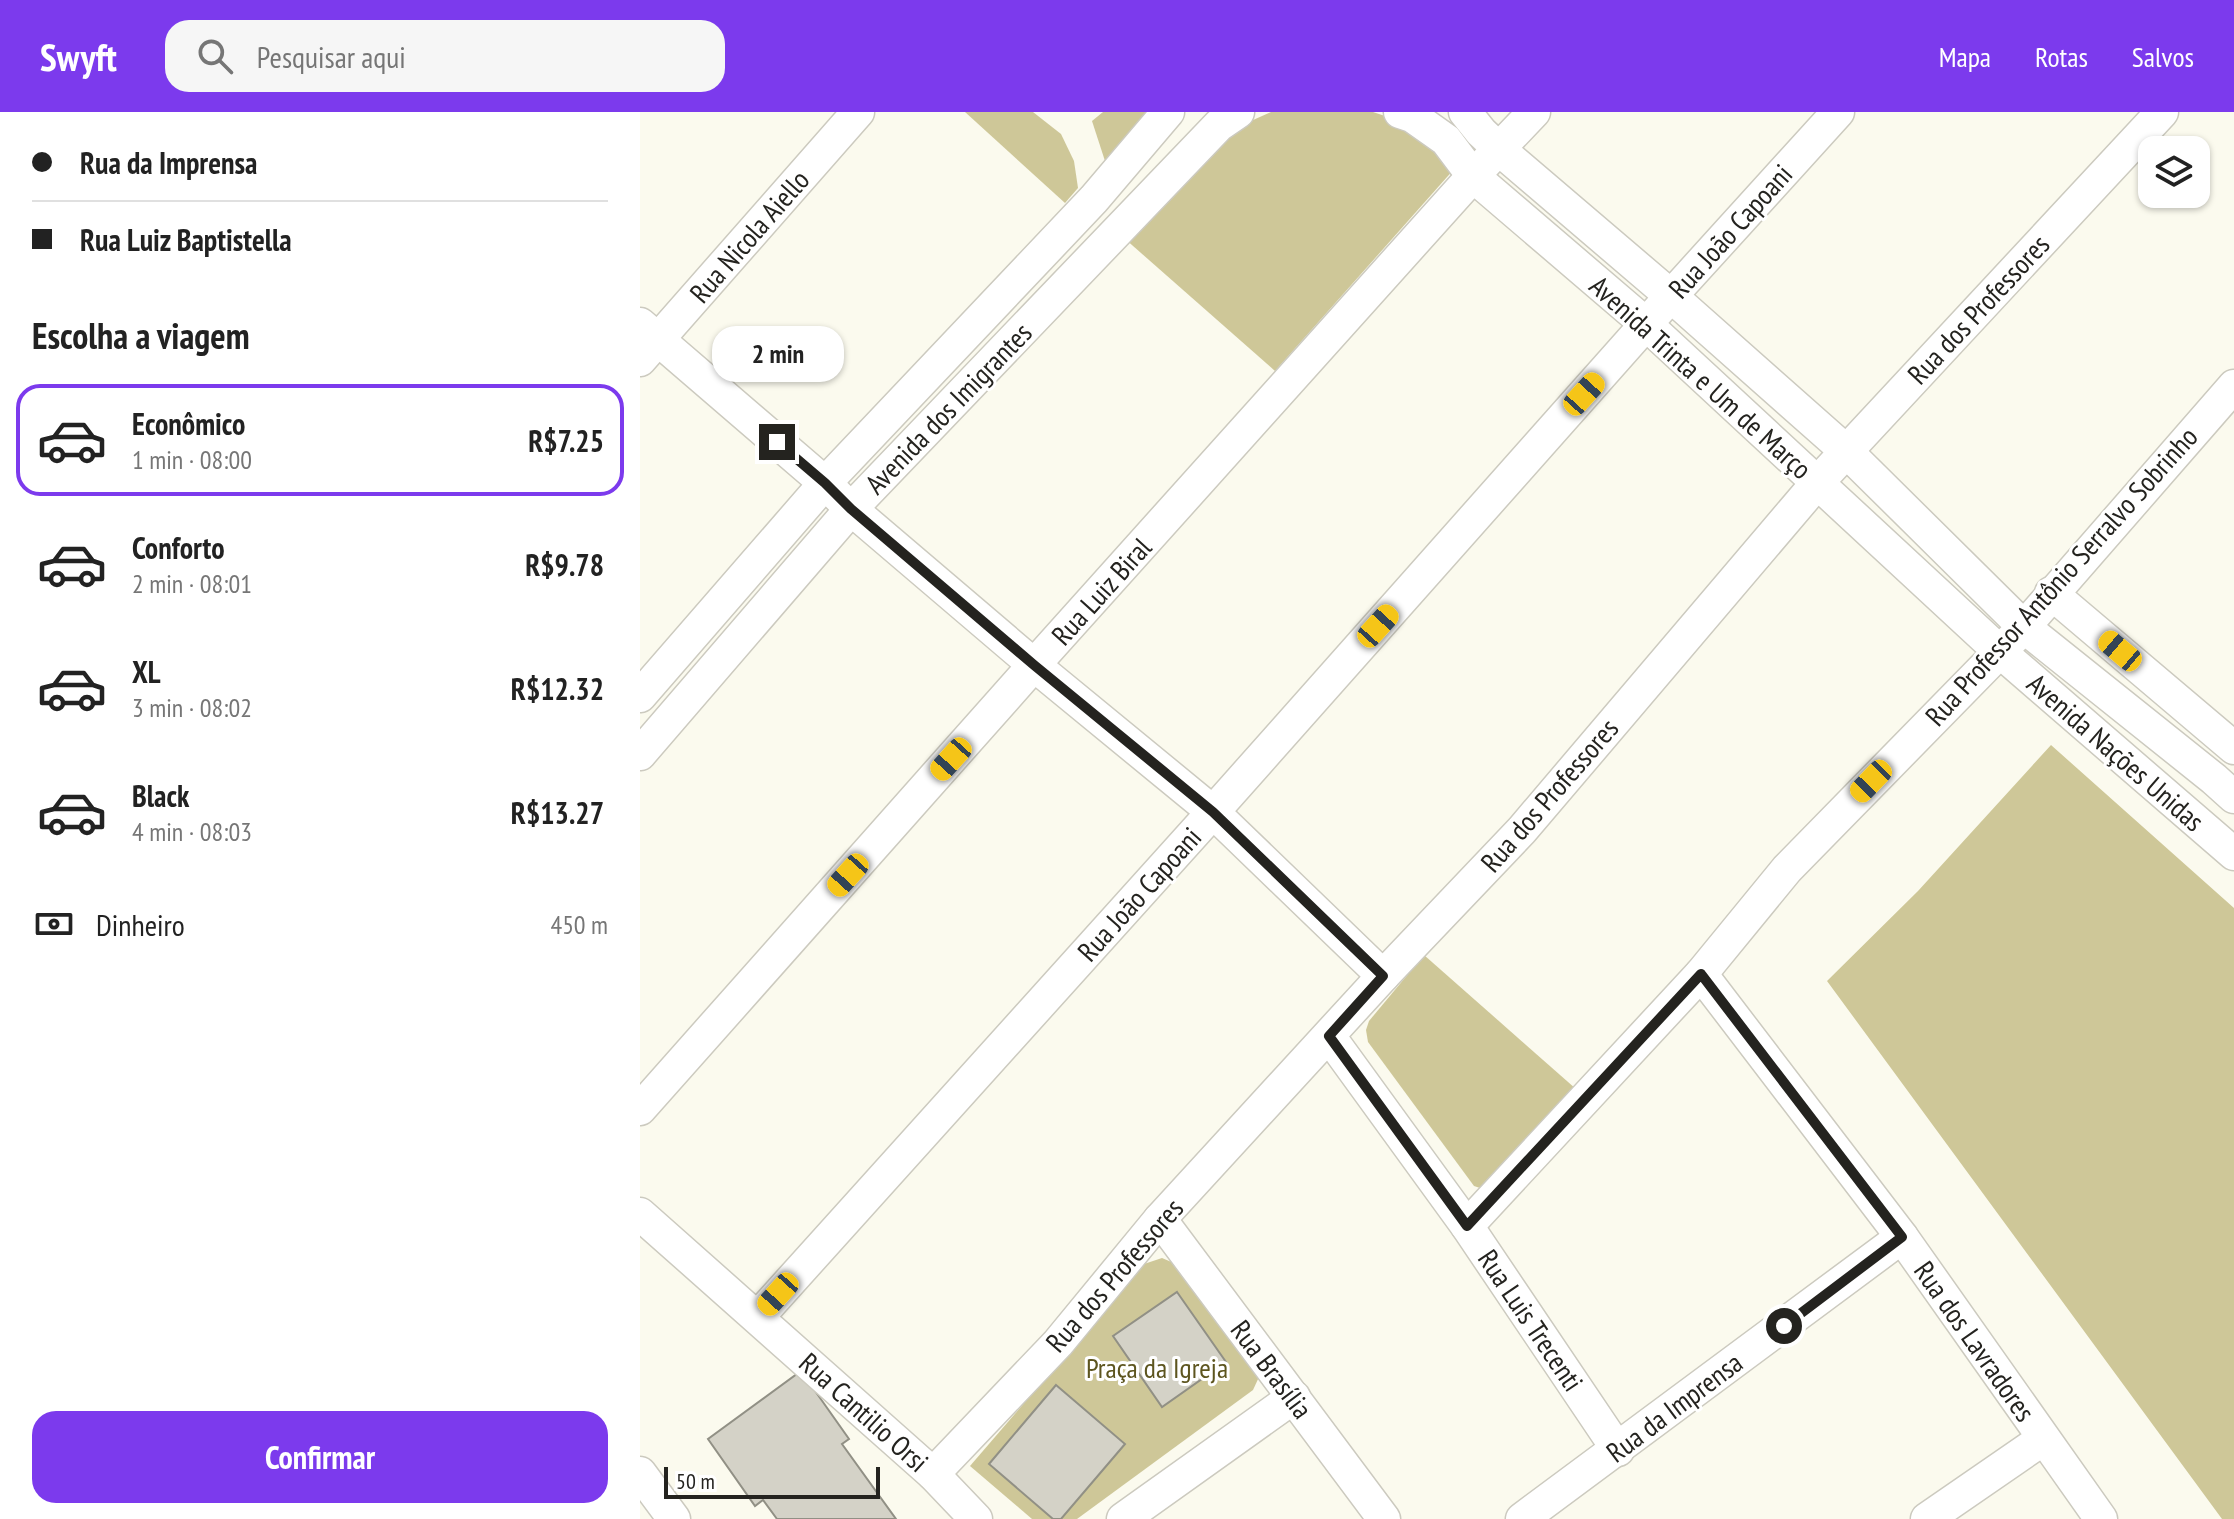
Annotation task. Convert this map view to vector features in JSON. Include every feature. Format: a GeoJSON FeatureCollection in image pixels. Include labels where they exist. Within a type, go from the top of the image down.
{"type":"FeatureCollection","features":[{"type":"Feature","properties":{"kind":"street","name":"Rua Nicola Aiello"},"geometry":{"type":"LineString","coordinates":[[646,341],[858,112]]}},
{"type":"Feature","properties":{"kind":"street","name":"Avenida dos Imigrantes"},"geometry":{"type":"LineString","coordinates":[[640,696],[825,483],[1094,199],[1168,112]]}},
{"type":"Feature","properties":{"kind":"street","name":"Avenida dos Imigrantes"},"geometry":{"type":"LineString","coordinates":[[640,754],[851,509],[1219,125],[1238,112]]}},
{"type":"Feature","properties":{"kind":"street","name":"Avenida Trinta e Um de Março"},"geometry":{"type":"LineString","coordinates":[[1400,112],[1412,116],[1446,140],[1473,176],[1646,324],[1998,650]]}},
{"type":"Feature","properties":{"kind":"street","name":"Avenida Trinta e Um de Março"},"geometry":{"type":"LineString","coordinates":[[1465,112],[1500,150],[1846,451],[2024,627]]}},
{"type":"Feature","properties":{"kind":"street","name":"Rua Luiz Biral"},"geometry":{"type":"LineString","coordinates":[[640,1109],[1034,665],[1534,112]]}},
{"type":"Feature","properties":{"kind":"street","name":"Rua João Capoani"},"geometry":{"type":"LineString","coordinates":[[758,1317],[1838,112]]}},
{"type":"Feature","properties":{"kind":"street","name":"Rua dos Professores"},"geometry":{"type":"LineString","coordinates":[[933,1474],[1058,1343],[1160,1219],[1522,830],[1817,483],[2162,112]]}},
{"type":"Feature","properties":{"kind":"street"},"geometry":{"type":"LineString","coordinates":[[646,341],[825,483],[851,509],[1034,665],[1213,812],[1383,976]]}},
{"type":"Feature","properties":{"kind":"street","name":"Rua Professor Antônio Serralvo Sobrinho"},"geometry":{"type":"LineString","coordinates":[[1467,1226],[1701,974],[1787,869],[1998,650],[2024,627],[2234,386]]}},
{"type":"Feature","properties":{"kind":"street"},"geometry":{"type":"LineString","coordinates":[[2051,593],[2234,748]]}},
{"type":"Feature","properties":{"kind":"street","name":"Avenida Nações Unidas"},"geometry":{"type":"LineString","coordinates":[[2024,627],[2234,797]]}},
{"type":"Feature","properties":{"kind":"street","name":"Avenida Nações Unidas"},"geometry":{"type":"LineString","coordinates":[[1998,650],[2234,854]]}},
{"type":"Feature","properties":{"kind":"street","name":"Rua dos Lavradores"},"geometry":{"type":"LineString","coordinates":[[1701,974],[1902,1237],[2101,1519]]}},
{"type":"Feature","properties":{"kind":"street","name":"Rua Luis Trecenti"},"geometry":{"type":"LineString","coordinates":[[1329,1036],[1467,1226],[1618,1450]]}},
{"type":"Feature","properties":{"kind":"street","name":"Rua Cantilio Orsi"},"geometry":{"type":"LineString","coordinates":[[640,1214],[933,1474],[976,1519]]}},
{"type":"Feature","properties":{"kind":"street","name":"Rua Brasília"},"geometry":{"type":"LineString","coordinates":[[1160,1219],[1384,1519]]}},
{"type":"Feature","properties":{"kind":"street","name":"Rua da Imprensa"},"geometry":{"type":"LineString","coordinates":[[1522,1519],[1902,1237]]}},
{"type":"Feature","properties":{"kind":"street"},"geometry":{"type":"LineString","coordinates":[[1123,1519],[1294,1397]]}},
{"type":"Feature","properties":{"kind":"street"},"geometry":{"type":"LineString","coordinates":[[1927,1519],[2043,1439]]}},
{"type":"Feature","properties":{"kind":"street"},"geometry":{"type":"LineString","coordinates":[[640,1473],[674,1519]]}},
{"type":"Feature","properties":{"kind":"green space"},"geometry":{"type":"Polygon","coordinates":[[[965,112],[1033,112],[1061,134],[1074,161],[1078,188],[1065,203],[965,112]]]}},
{"type":"Feature","properties":{"kind":"green space"},"geometry":{"type":"Polygon","coordinates":[[[1103,112],[1151,112],[1116,157],[1105,161],[1092,121],[1103,112]]]}},
{"type":"Feature","properties":{"kind":"green space"},"geometry":{"type":"Polygon","coordinates":[[[1271,112],[1373,112],[1415,131],[1455,168],[1275,371],[1124,238],[1233,129],[1271,112]]]}},
{"type":"Feature","properties":{"kind":"green space"},"geometry":{"type":"Polygon","coordinates":[[[2051,745],[2234,908],[2234,1519],[2222,1519],[1827,981],[1918,891],[2051,745]]]}},
{"type":"Feature","properties":{"kind":"green space"},"geometry":{"type":"Polygon","coordinates":[[[1424,955],[1576,1089],[1483,1189],[1474,1186],[1368,1042],[1366,1030],[1369,1021],[1424,955]]]}},
{"type":"Feature","properties":{"kind":"green space","name":"Praça da Igreja"},"geometry":{"type":"Polygon","coordinates":[[[1162,1258],[1176,1264],[1259,1377],[1253,1390],[1077,1519],[1032,1519],[970,1466],[1144,1264],[1162,1258]]]}},
{"type":"Feature","properties":{"kind":"building"},"geometry":{"type":"Polygon","coordinates":[[[1177,1292],[1226,1362],[1162,1407],[1113,1336],[1177,1292]]]}},
{"type":"Feature","properties":{"kind":"building"},"geometry":{"type":"Polygon","coordinates":[[[801,1371],[849,1439],[842,1444],[896,1519],[777,1519],[763,1500],[755,1506],[708,1439],[801,1371]]]}},
{"type":"Feature","properties":{"kind":"building"},"geometry":{"type":"Polygon","coordinates":[[[1056,1385],[1125,1444],[1061,1519],[1053,1519],[989,1464],[1056,1385]]]}},
{"type":"Feature","properties":{"kind":"route"},"geometry":{"type":"LineString","coordinates":[[777,442],[1034,665],[1213,812],[1383,976],[1329,1036],[1467,1226],[1701,974],[1902,1237],[1784,1326]]}}]}
